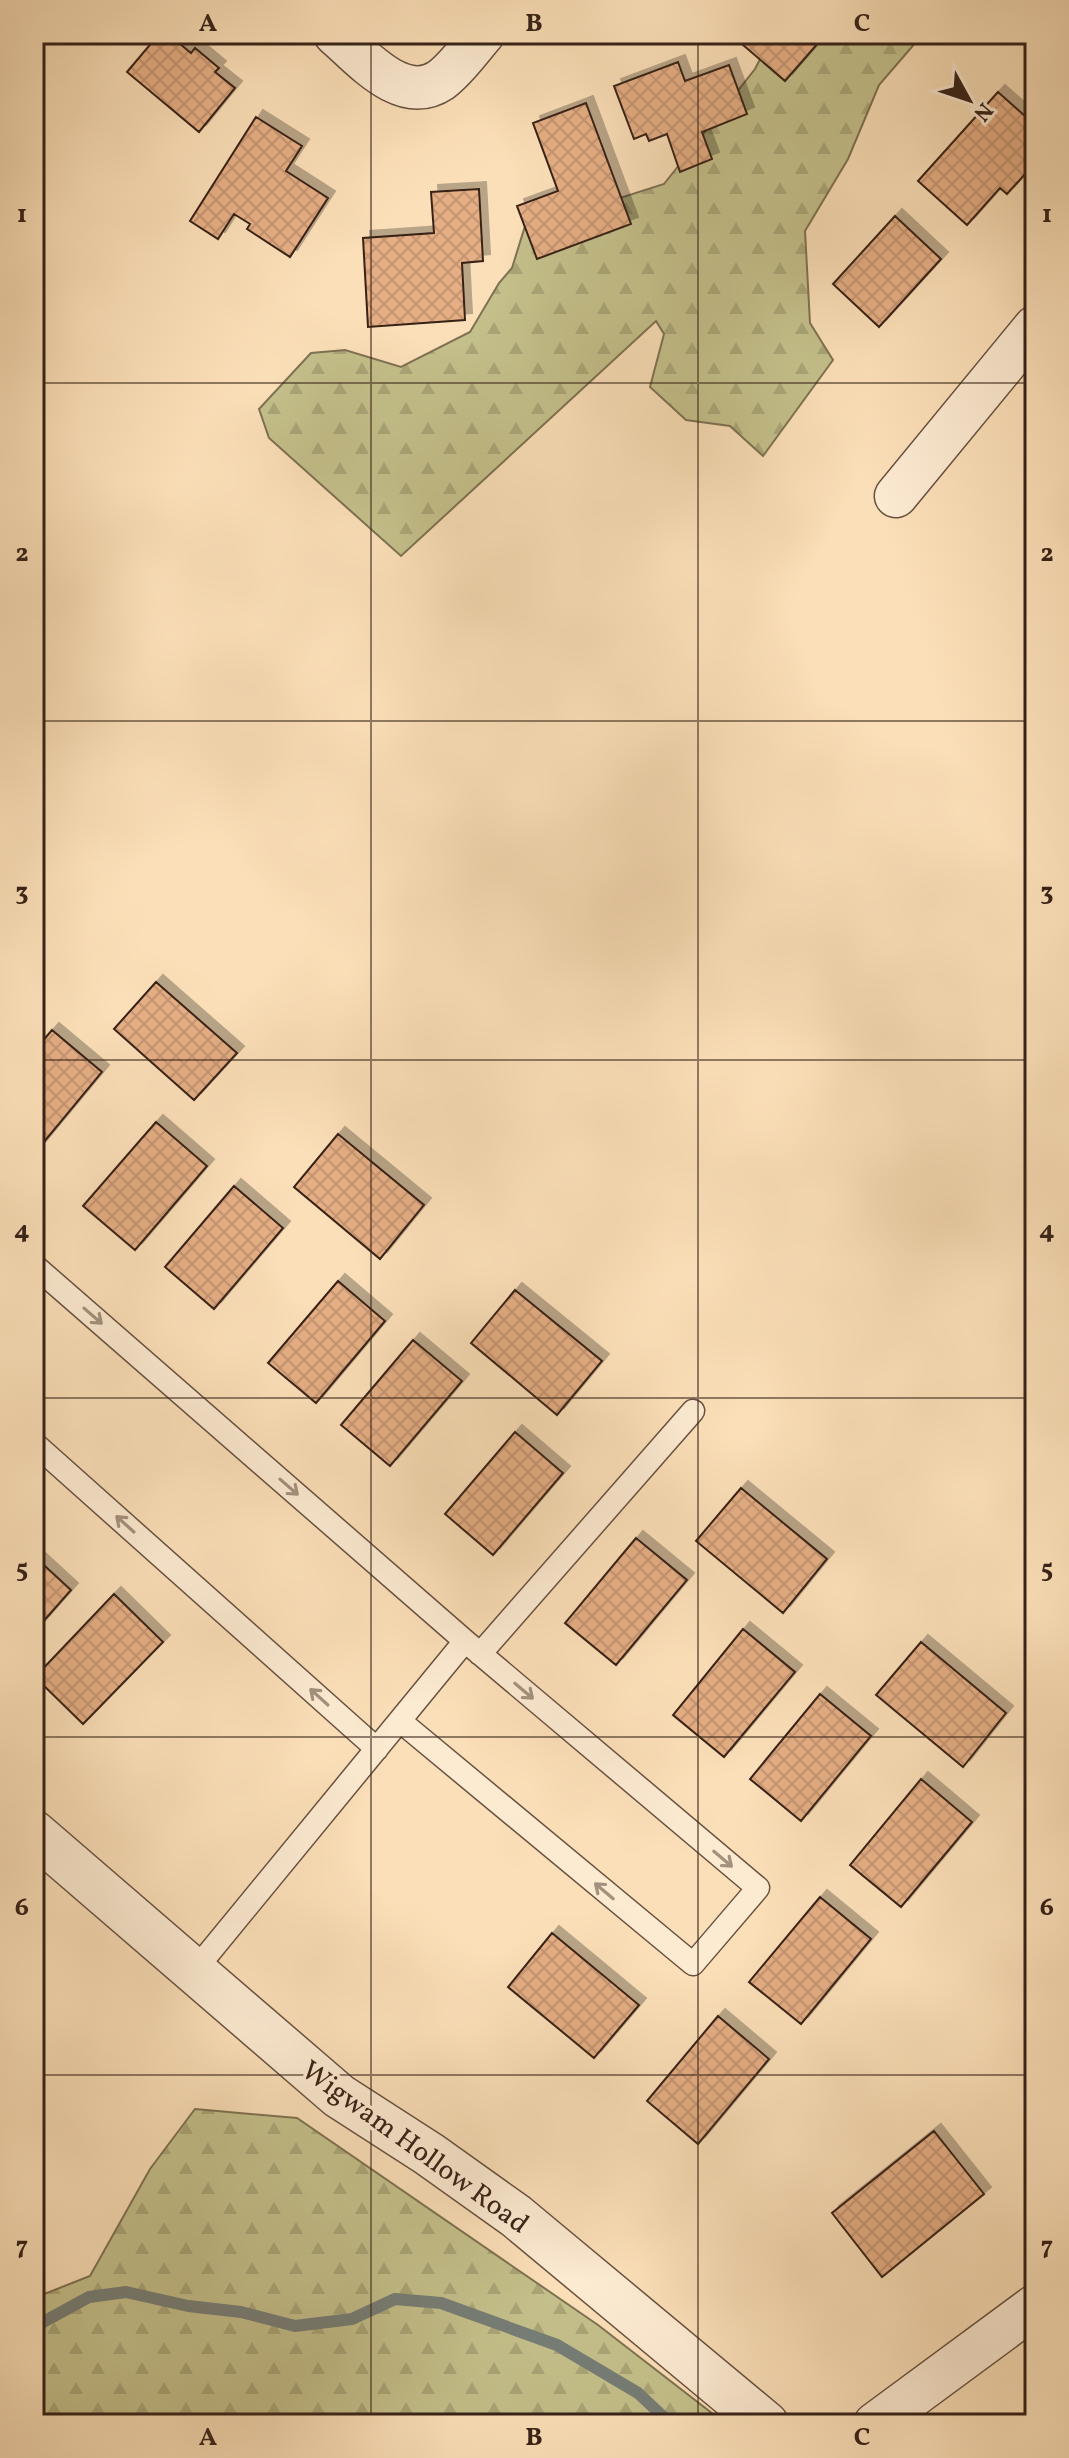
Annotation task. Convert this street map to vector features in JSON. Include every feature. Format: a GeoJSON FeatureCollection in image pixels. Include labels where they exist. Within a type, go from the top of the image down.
{"type":"FeatureCollection","features":[{"type":"Feature","properties":{"kind":"street"},"geometry":{"type":"LineString","coordinates":[[335,34],[388,79],[404,86],[422,87],[439,81],[483,34]]}},
{"type":"Feature","properties":{"kind":"street"},"geometry":{"type":"LineString","coordinates":[[896,496],[1035,327]]}},
{"type":"Feature","properties":{"kind":"street","name":"Wigwam Hollow Road"},"geometry":{"type":"LineString","coordinates":[[34,1833],[339,2096],[429,2154],[516,2216],[766,2424]]}},
{"type":"Feature","properties":{"kind":"street"},"geometry":{"type":"LineString","coordinates":[[875,2424],[1035,2306]]}},
{"type":"Feature","properties":{"kind":"lane"},"geometry":{"type":"LineString","coordinates":[[34,1268],[472,1647],[758,1888],[693,1964],[400,1721]]}},
{"type":"Feature","properties":{"kind":"lane"},"geometry":{"type":"LineString","coordinates":[[195,1970],[400,1721],[693,1411]]}},
{"type":"Feature","properties":{"kind":"lane"},"geometry":{"type":"LineString","coordinates":[[34,1443],[377,1749]]}},
{"type":"Feature","properties":{"kind":"green space"},"geometry":{"type":"Polygon","coordinates":[[[773,34],[923,34],[879,85],[848,159],[805,231],[810,323],[833,360],[763,456],[730,426],[686,420],[650,387],[664,334],[656,321],[401,556],[269,438],[259,409],[311,353],[345,350],[401,367],[470,332],[499,283],[512,268],[525,226],[664,184],[755,69],[773,34]]]}},
{"type":"Feature","properties":{"kind":"green space"},"geometry":{"type":"Polygon","coordinates":[[[195,2109],[297,2118],[598,2325],[726,2424],[34,2424],[34,2298],[90,2276],[150,2169],[195,2109]]]}},
{"type":"Feature","properties":{"kind":"building"},"geometry":{"type":"Polygon","coordinates":[[[159,34],[168,34],[191,53],[195,48],[219,68],[215,72],[235,88],[199,132],[127,72],[159,34]]]}},
{"type":"Feature","properties":{"kind":"building"},"geometry":{"type":"Polygon","coordinates":[[[741,34],[826,34],[785,81],[736,39],[741,34]]]}},
{"type":"Feature","properties":{"kind":"building"},"geometry":{"type":"Polygon","coordinates":[[[678,62],[685,81],[729,65],[747,114],[702,132],[712,159],[680,172],[667,134],[649,141],[646,134],[634,139],[614,86],[678,62]]]}},
{"type":"Feature","properties":{"kind":"building"},"geometry":{"type":"Polygon","coordinates":[[[998,92],[1035,125],[1035,163],[1007,194],[1000,188],[967,225],[918,181],[998,92]]]}},
{"type":"Feature","properties":{"kind":"building"},"geometry":{"type":"Polygon","coordinates":[[[586,103],[631,224],[537,259],[517,206],[558,191],[533,123],[586,103]]]}},
{"type":"Feature","properties":{"kind":"building"},"geometry":{"type":"Polygon","coordinates":[[[256,117],[302,146],[286,171],[328,198],[290,257],[247,229],[250,224],[234,214],[218,239],[190,221],[256,117]]]}},
{"type":"Feature","properties":{"kind":"building"},"geometry":{"type":"Polygon","coordinates":[[[479,189],[483,261],[462,263],[465,320],[368,327],[363,238],[434,233],[431,192],[479,189]]]}},
{"type":"Feature","properties":{"kind":"building"},"geometry":{"type":"Polygon","coordinates":[[[895,216],[941,259],[879,327],[833,284],[895,216]]]}},
{"type":"Feature","properties":{"kind":"building"},"geometry":{"type":"Polygon","coordinates":[[[156,982],[237,1053],[194,1100],[114,1029],[156,982]]]}},
{"type":"Feature","properties":{"kind":"building"},"geometry":{"type":"Polygon","coordinates":[[[52,1030],[102,1072],[34,1154],[34,1051],[52,1030]]]}},
{"type":"Feature","properties":{"kind":"building"},"geometry":{"type":"Polygon","coordinates":[[[156,1122],[207,1166],[135,1250],[83,1206],[156,1122]]]}},
{"type":"Feature","properties":{"kind":"building"},"geometry":{"type":"Polygon","coordinates":[[[338,1134],[424,1205],[380,1259],[294,1187],[338,1134]]]}},
{"type":"Feature","properties":{"kind":"building"},"geometry":{"type":"Polygon","coordinates":[[[234,1186],[283,1228],[214,1309],[165,1267],[234,1186]]]}},
{"type":"Feature","properties":{"kind":"building"},"geometry":{"type":"Polygon","coordinates":[[[338,1281],[385,1321],[316,1403],[268,1363],[338,1281]]]}},
{"type":"Feature","properties":{"kind":"building"},"geometry":{"type":"Polygon","coordinates":[[[515,1290],[602,1361],[557,1415],[471,1343],[515,1290]]]}},
{"type":"Feature","properties":{"kind":"building"},"geometry":{"type":"Polygon","coordinates":[[[413,1340],[462,1381],[390,1466],[341,1425],[413,1340]]]}},
{"type":"Feature","properties":{"kind":"building"},"geometry":{"type":"Polygon","coordinates":[[[515,1432],[563,1473],[493,1555],[445,1514],[515,1432]]]}},
{"type":"Feature","properties":{"kind":"building"},"geometry":{"type":"Polygon","coordinates":[[[741,1488],[827,1559],[783,1613],[696,1541],[741,1488]]]}},
{"type":"Feature","properties":{"kind":"building"},"geometry":{"type":"Polygon","coordinates":[[[636,1538],[687,1580],[616,1665],[565,1623],[636,1538]]]}},
{"type":"Feature","properties":{"kind":"building"},"geometry":{"type":"Polygon","coordinates":[[[34,1556],[71,1590],[34,1632],[34,1556]]]}},
{"type":"Feature","properties":{"kind":"building"},"geometry":{"type":"Polygon","coordinates":[[[114,1594],[163,1642],[83,1724],[35,1677],[114,1594]]]}},
{"type":"Feature","properties":{"kind":"building"},"geometry":{"type":"Polygon","coordinates":[[[743,1629],[795,1672],[724,1757],[673,1715],[743,1629]]]}},
{"type":"Feature","properties":{"kind":"building"},"geometry":{"type":"Polygon","coordinates":[[[921,1642],[1006,1713],[963,1767],[876,1695],[921,1642]]]}},
{"type":"Feature","properties":{"kind":"building"},"geometry":{"type":"Polygon","coordinates":[[[820,1694],[871,1736],[801,1821],[750,1779],[820,1694]]]}},
{"type":"Feature","properties":{"kind":"building"},"geometry":{"type":"Polygon","coordinates":[[[921,1779],[972,1822],[901,1907],[850,1865],[921,1779]]]}},
{"type":"Feature","properties":{"kind":"building"},"geometry":{"type":"Polygon","coordinates":[[[820,1897],[871,1939],[801,2024],[749,1982],[820,1897]]]}},
{"type":"Feature","properties":{"kind":"building"},"geometry":{"type":"Polygon","coordinates":[[[552,1933],[639,2005],[594,2058],[508,1987],[552,1933]]]}},
{"type":"Feature","properties":{"kind":"building"},"geometry":{"type":"Polygon","coordinates":[[[718,2016],[769,2059],[698,2144],[647,2101],[718,2016]]]}},
{"type":"Feature","properties":{"kind":"building"},"geometry":{"type":"Polygon","coordinates":[[[934,2131],[984,2194],[882,2277],[832,2213],[934,2131]]]}},
{"type":"Feature","properties":{"kind":"waterway"},"geometry":{"type":"LineString","coordinates":[[34,2327],[89,2297],[126,2292],[188,2306],[241,2312],[295,2326],[352,2319],[395,2299],[441,2303],[557,2345],[638,2393],[671,2424]]}}]}
